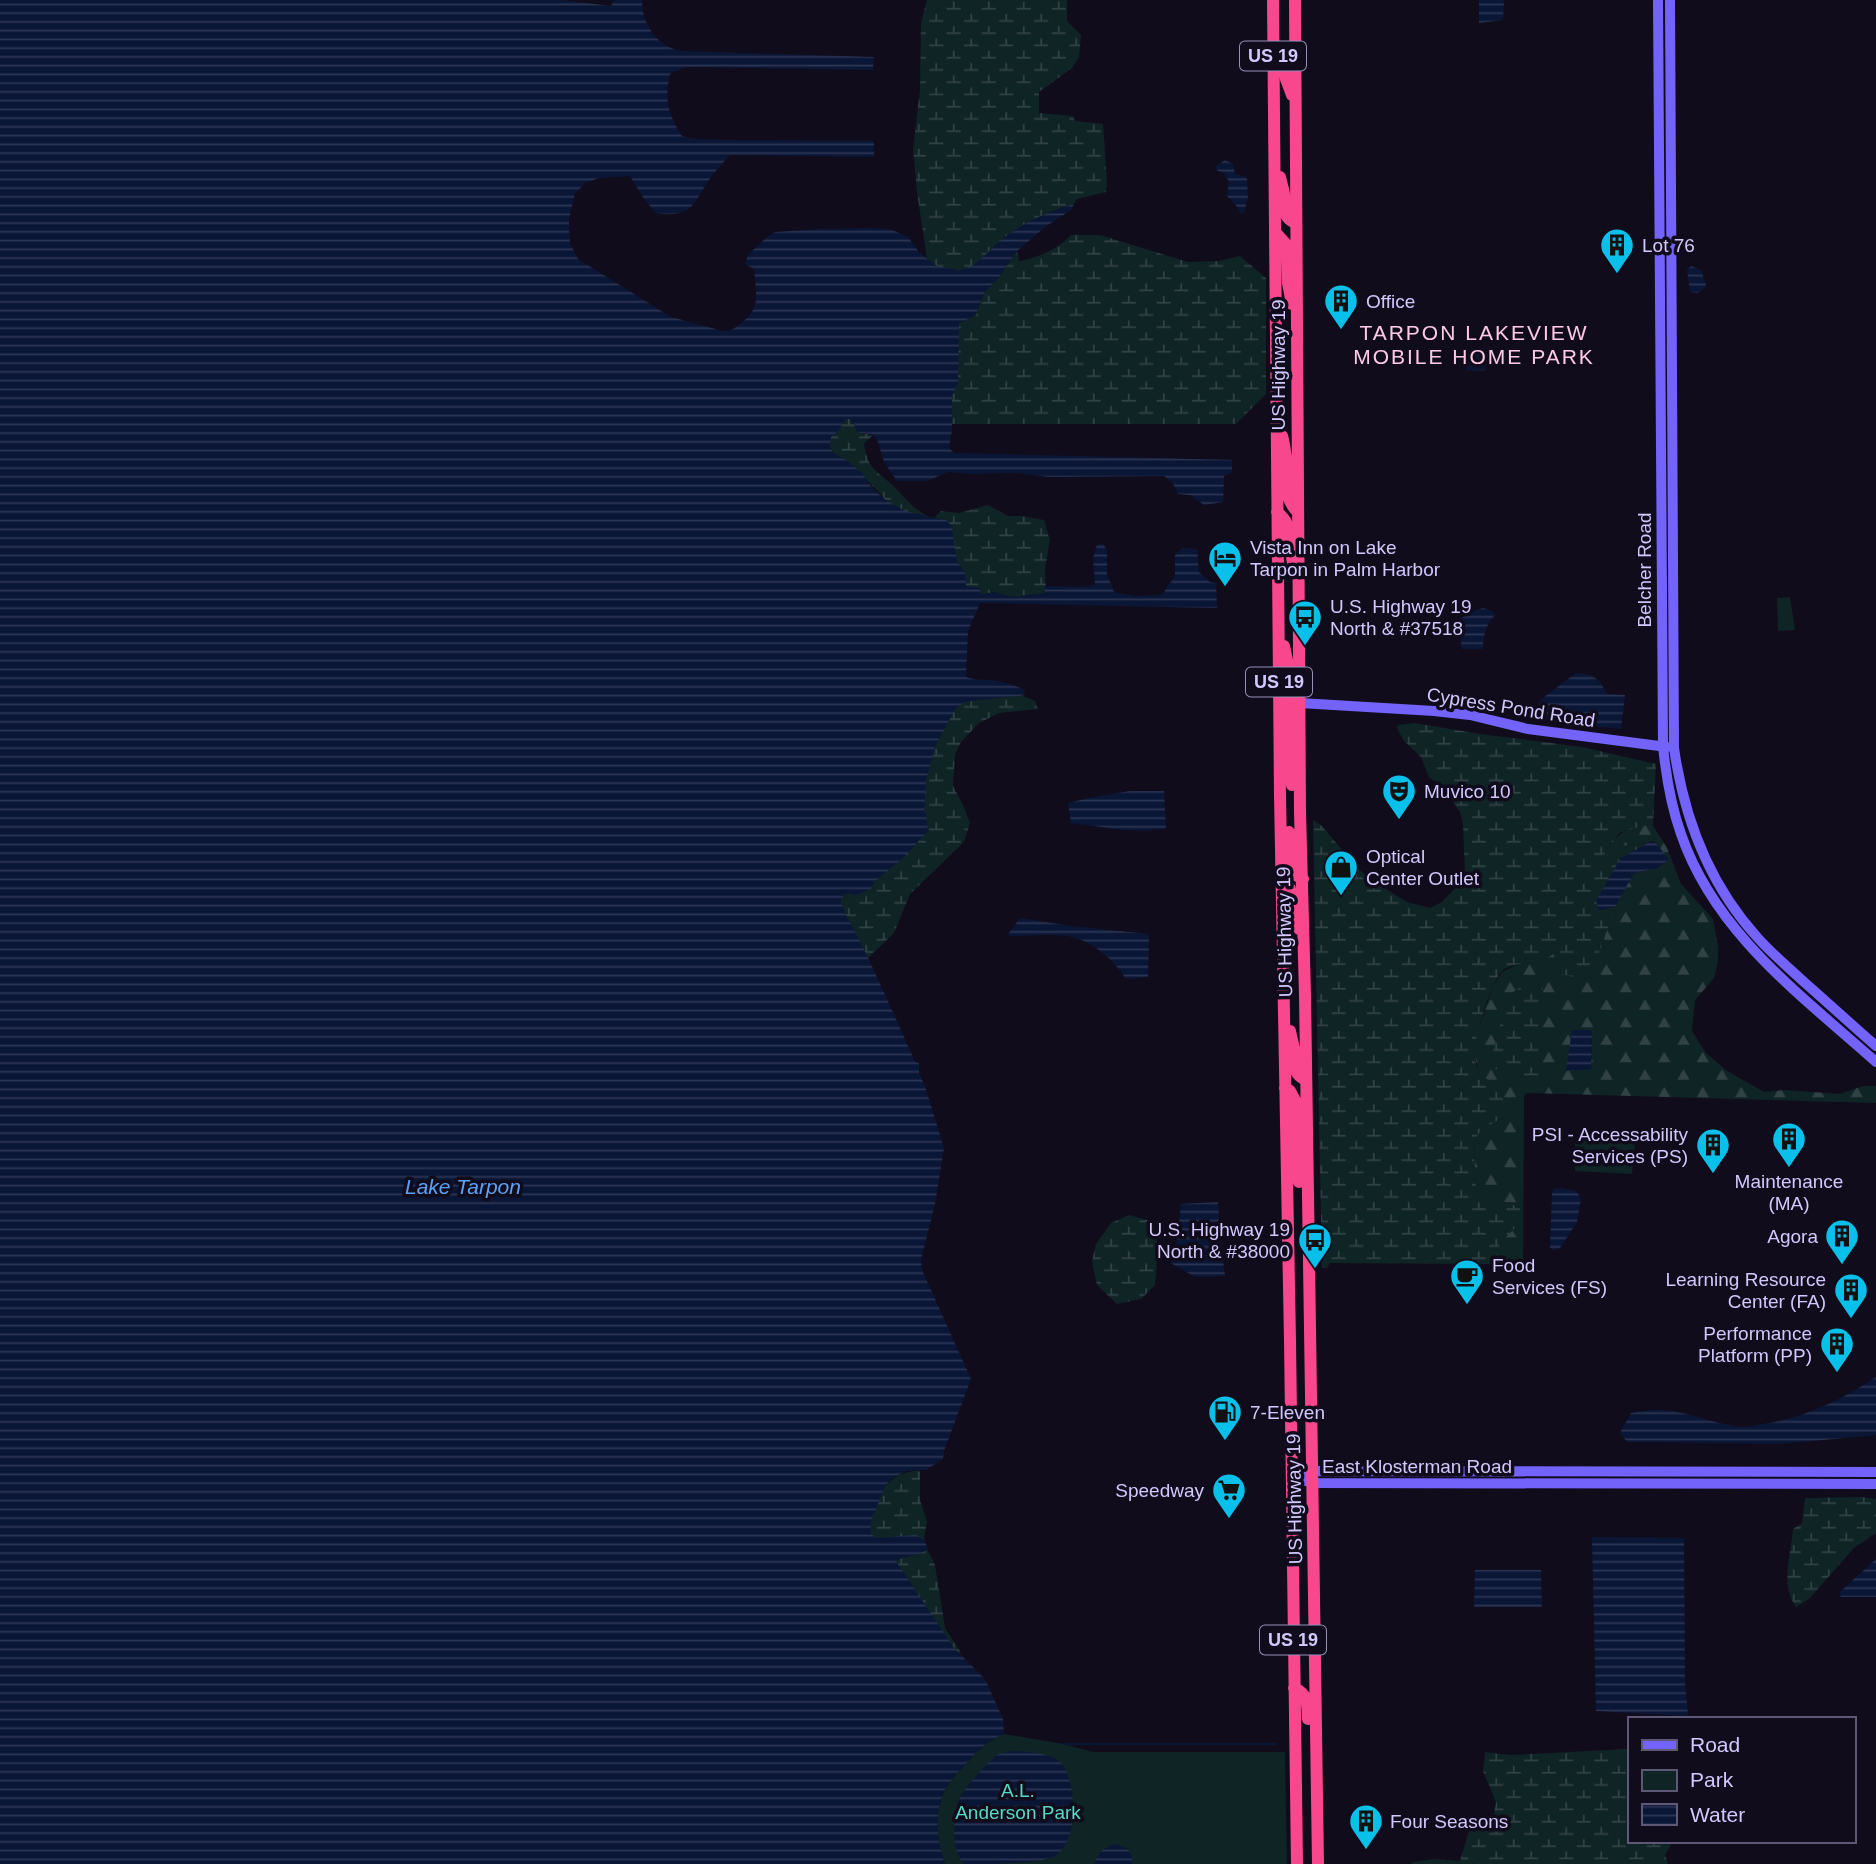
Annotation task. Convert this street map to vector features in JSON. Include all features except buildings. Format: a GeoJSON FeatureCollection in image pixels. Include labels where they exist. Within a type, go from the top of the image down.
{"type":"FeatureCollection","features":[{"type":"Feature","properties":{"kind":"highway","name":"US Highway 19"},"geometry":{"type":"LineString","coordinates":[[1273,0],[1280,796],[1294,1688],[1297,1841],[1300,1864]]}},
{"type":"Feature","properties":{"kind":"highway","name":"US Highway 19"},"geometry":{"type":"LineString","coordinates":[[1295,0],[1300,812],[1318,1864]]}},
{"type":"Feature","properties":{"kind":"highway"},"geometry":{"type":"LineString","coordinates":[[1273,48],[1279,51],[1285,61],[1286,78],[1295,106]]}},
{"type":"Feature","properties":{"kind":"highway"},"geometry":{"type":"LineString","coordinates":[[1274,152],[1284,195],[1285,213],[1290,221],[1296,223]]}},
{"type":"Feature","properties":{"kind":"highway"},"geometry":{"type":"LineString","coordinates":[[1275,232],[1287,249],[1288,283],[1297,331]]}},
{"type":"Feature","properties":{"kind":"highway"},"geometry":{"type":"LineString","coordinates":[[1276,401],[1286,457],[1287,495],[1298,512]]}},
{"type":"Feature","properties":{"kind":"highway"},"geometry":{"type":"LineString","coordinates":[[1277,512],[1288,526],[1289,546],[1299,583]]}},
{"type":"Feature","properties":{"kind":"highway"},"geometry":{"type":"LineString","coordinates":[[1278,622],[1288,665],[1289,683],[1300,702]]}},
{"type":"Feature","properties":{"kind":"highway"},"geometry":{"type":"LineString","coordinates":[[1279,678],[1287,702],[1292,791],[1300,812]]}},
{"type":"Feature","properties":{"kind":"highway"},"geometry":{"type":"LineString","coordinates":[[1280,796],[1287,810],[1292,869],[1294,874],[1303,879]]}},
{"type":"Feature","properties":{"kind":"highway"},"geometry":{"type":"LineString","coordinates":[[1282,881],[1293,896],[1294,914],[1304,950]]}},
{"type":"Feature","properties":{"kind":"highway"},"geometry":{"type":"LineString","coordinates":[[1284,1007],[1294,1050],[1295,1069],[1300,1078],[1306,1080]]}},
{"type":"Feature","properties":{"kind":"highway"},"geometry":{"type":"LineString","coordinates":[[1285,1088],[1290,1091],[1297,1104],[1300,1215],[1308,1233]]}},
{"type":"Feature","properties":{"kind":"highway"},"geometry":{"type":"LineString","coordinates":[[1294,1688],[1305,1695],[1307,1702],[1308,1729],[1316,1775]]}},
{"type":"Feature","properties":{"kind":"main road","name":"Belcher Road"},"geometry":{"type":"LineString","coordinates":[[1658,0],[1663,746],[1669,789],[1681,835],[1693,864],[1730,925],[1769,967],[1876,1062]]}},
{"type":"Feature","properties":{"kind":"main road","name":"Belcher Road"},"geometry":{"type":"LineString","coordinates":[[1670,0],[1675,748],[1678,772],[1691,824],[1711,871],[1731,905],[1774,955],[1876,1046]]}},
{"type":"Feature","properties":{"kind":"main road","name":"Cypress Pond Road"},"geometry":{"type":"LineString","coordinates":[[1300,702],[1470,715],[1528,729],[1675,748]]}},
{"type":"Feature","properties":{"kind":"main road","name":"East Klosterman Road"},"geometry":{"type":"LineString","coordinates":[[1291,1477],[1876,1472]]}},
{"type":"Feature","properties":{"kind":"main road","name":"East Klosterman Road"},"geometry":{"type":"LineString","coordinates":[[1313,1477],[1876,1484]]}},
{"type":"Feature","properties":{"kind":"green space"},"geometry":{"type":"Polygon","coordinates":[[[927,0],[1067,0],[1067,21],[1081,35],[1079,57],[1072,68],[1039,92],[1039,113],[1073,116],[1075,121],[1103,124],[1106,192],[1077,199],[1074,204],[1029,222],[1005,237],[974,265],[958,272],[945,272],[927,259],[917,192],[913,149],[920,90],[921,23],[927,0]]]}},
{"type":"Feature","properties":{"kind":"green space"},"geometry":{"type":"Polygon","coordinates":[[[1071,235],[1100,235],[1188,262],[1219,261],[1240,256],[1266,278],[1266,394],[1236,424],[943,424],[959,323],[975,316],[984,293],[1017,251],[1019,261],[1033,258],[1054,249],[1071,235]]]}},
{"type":"Feature","properties":{"kind":"green space"},"geometry":{"type":"Polygon","coordinates":[[[850,419],[860,433],[873,435],[864,444],[873,467],[915,507],[933,519],[941,511],[959,513],[988,505],[1008,516],[1044,520],[1050,540],[1045,568],[1046,593],[1011,597],[995,592],[964,598],[879,492],[855,467],[832,451],[829,442],[836,429],[850,419]]]}},
{"type":"Feature","properties":{"kind":"green space"},"geometry":{"type":"Polygon","coordinates":[[[1790,597],[1795,630],[1778,631],[1777,598],[1790,597]]]}},
{"type":"Feature","properties":{"kind":"green space"},"geometry":{"type":"Polygon","coordinates":[[[1016,693],[1035,701],[1038,709],[999,713],[979,723],[961,742],[955,754],[953,786],[970,823],[964,842],[910,894],[894,933],[865,961],[850,933],[840,901],[851,886],[854,886],[854,896],[914,803],[945,697],[1016,693]]]}},
{"type":"Feature","properties":{"kind":"green space"},"geometry":{"type":"Polygon","coordinates":[[[1415,723],[1582,747],[1656,764],[1653,824],[1619,833],[1603,857],[1623,846],[1650,842],[1620,859],[1599,910],[1615,907],[1599,953],[1579,978],[1561,974],[1560,946],[1550,957],[1513,965],[1502,971],[1489,997],[1474,1055],[1480,1073],[1502,1096],[1505,1111],[1504,1117],[1485,1128],[1476,1138],[1474,1159],[1477,1196],[1478,1201],[1485,1206],[1505,1202],[1520,1207],[1516,1226],[1502,1241],[1493,1264],[1330,1263],[1327,1268],[1322,1268],[1313,820],[1322,826],[1368,878],[1407,902],[1430,908],[1442,902],[1465,874],[1463,824],[1460,812],[1443,787],[1429,777],[1421,757],[1404,741],[1397,728],[1398,725],[1415,723]]]}},
{"type":"Feature","properties":{"kind":"green space"},"geometry":{"type":"Polygon","coordinates":[[[1652,824],[1667,848],[1681,884],[1713,919],[1718,962],[1714,978],[1695,1000],[1692,1031],[1706,1053],[1727,1071],[1764,1092],[1784,1090],[1840,1094],[1863,1086],[1876,1086],[1876,1103],[1527,1093],[1524,1096],[1523,1264],[1493,1264],[1502,1241],[1518,1221],[1520,1207],[1505,1202],[1485,1206],[1478,1201],[1474,1159],[1476,1138],[1484,1128],[1504,1117],[1491,1082],[1480,1075],[1474,1054],[1475,1038],[1493,986],[1502,972],[1518,964],[1533,962],[1560,946],[1599,953],[1617,900],[1634,873],[1658,868],[1654,841],[1623,846],[1603,858],[1617,837],[1627,830],[1652,824]],[[1572,1030],[1591,1069],[1592,1037],[1591,1030],[1572,1030]]]}},
{"type":"Feature","properties":{"kind":"green space"},"geometry":{"type":"Polygon","coordinates":[[[1543,974],[1540,1083],[1537,1087],[1489,1066],[1508,995],[1543,974]]]}},
{"type":"Feature","properties":{"kind":"green space"},"geometry":{"type":"Polygon","coordinates":[[[1575,1140],[1635,1143],[1632,1174],[1575,1171],[1575,1140]]]}},
{"type":"Feature","properties":{"kind":"green space"},"geometry":{"type":"Polygon","coordinates":[[[1129,1215],[1151,1221],[1157,1232],[1155,1285],[1141,1299],[1117,1304],[1097,1285],[1092,1261],[1096,1244],[1111,1223],[1129,1215]]]}},
{"type":"Feature","properties":{"kind":"green space"},"geometry":{"type":"Polygon","coordinates":[[[920,1470],[920,1500],[927,1522],[924,1538],[935,1565],[945,1628],[960,1651],[963,1671],[869,1538],[866,1508],[895,1478],[920,1470]]]}},
{"type":"Feature","properties":{"kind":"green space"},"geometry":{"type":"Polygon","coordinates":[[[1805,1498],[1876,1499],[1876,1533],[1854,1548],[1809,1599],[1796,1607],[1788,1589],[1787,1579],[1793,1529],[1802,1523],[1805,1498]]]}},
{"type":"Feature","properties":{"kind":"green space","name":"A.L. Anderson Park"},"geometry":{"type":"Polygon","coordinates":[[[1004,1734],[1093,1752],[1285,1752],[1287,1864],[945,1864],[937,1824],[943,1793],[979,1750],[1004,1734]]]}},
{"type":"Feature","properties":{"kind":"green space"},"geometry":{"type":"Polygon","coordinates":[[[1628,1749],[1628,1843],[1672,1843],[1665,1855],[1668,1864],[1411,1864],[1435,1859],[1460,1861],[1473,1818],[1482,1815],[1493,1819],[1496,1802],[1483,1771],[1485,1752],[1510,1755],[1628,1749]]]}},
{"type":"Feature","properties":{"kind":"water","name":"Lake Tarpon"},"geometry":{"type":"Polygon","coordinates":[[[0,0],[563,0],[611,6],[614,0],[642,0],[652,33],[664,44],[681,51],[874,57],[873,70],[686,67],[670,74],[668,106],[682,136],[731,140],[874,141],[874,157],[730,155],[691,207],[669,214],[656,213],[630,176],[599,178],[585,183],[575,194],[569,227],[570,243],[578,259],[671,317],[725,331],[739,325],[751,313],[756,300],[754,269],[745,264],[748,255],[775,232],[890,229],[908,237],[919,252],[936,266],[956,271],[977,263],[1005,237],[1021,227],[1074,204],[1071,210],[1045,227],[1017,251],[984,293],[975,316],[959,323],[958,383],[952,396],[949,448],[954,453],[1232,460],[1232,472],[1224,476],[1223,502],[1204,505],[1190,495],[1178,494],[1172,482],[1164,476],[1049,477],[1016,473],[948,472],[927,481],[897,481],[884,462],[877,439],[872,434],[860,433],[850,419],[842,423],[831,437],[830,447],[833,453],[862,473],[884,499],[905,511],[946,520],[952,526],[957,561],[965,573],[966,586],[980,588],[980,595],[995,592],[1011,597],[1045,593],[1045,586],[1095,585],[1093,558],[1097,545],[1103,544],[1107,550],[1107,574],[1114,592],[1135,596],[1162,595],[1175,576],[1175,555],[1182,548],[1197,549],[1199,572],[1210,582],[1216,583],[1217,608],[980,603],[968,631],[966,677],[1008,684],[1025,690],[1024,695],[965,702],[956,708],[935,746],[926,780],[924,811],[928,831],[903,858],[874,882],[871,889],[854,896],[845,894],[840,901],[915,1062],[919,1063],[919,1073],[944,1148],[935,1204],[921,1260],[922,1270],[971,1379],[943,1459],[926,1470],[907,1471],[891,1479],[885,1486],[870,1524],[871,1534],[876,1538],[916,1535],[925,1541],[928,1549],[896,1561],[954,1648],[985,1679],[1003,1719],[1004,1734],[979,1750],[943,1793],[937,1824],[945,1864],[0,1864],[0,0]]]}},
{"type":"Feature","properties":{"kind":"water"},"geometry":{"type":"Polygon","coordinates":[[[1479,0],[1504,0],[1503,20],[1479,23],[1479,0]]]}},
{"type":"Feature","properties":{"kind":"water"},"geometry":{"type":"Polygon","coordinates":[[[1225,160],[1233,164],[1235,174],[1247,178],[1248,197],[1244,213],[1240,213],[1227,196],[1229,182],[1224,173],[1215,167],[1225,160]]]}},
{"type":"Feature","properties":{"kind":"water"},"geometry":{"type":"Polygon","coordinates":[[[1691,266],[1701,270],[1706,285],[1698,293],[1690,292],[1687,270],[1691,266]]]}},
{"type":"Feature","properties":{"kind":"water"},"geometry":{"type":"Polygon","coordinates":[[[1485,347],[1485,371],[1466,370],[1464,350],[1485,347]]]}},
{"type":"Feature","properties":{"kind":"water"},"geometry":{"type":"Polygon","coordinates":[[[1483,608],[1495,615],[1486,630],[1483,649],[1462,649],[1456,621],[1483,608]]]}},
{"type":"Feature","properties":{"kind":"water"},"geometry":{"type":"Polygon","coordinates":[[[1576,673],[1595,678],[1607,694],[1625,695],[1621,729],[1559,723],[1547,720],[1539,713],[1539,701],[1576,673]]]}},
{"type":"Feature","properties":{"kind":"water"},"geometry":{"type":"Polygon","coordinates":[[[1130,791],[1164,791],[1166,828],[1131,830],[1071,823],[1068,803],[1130,791]]]}},
{"type":"Feature","properties":{"kind":"water"},"geometry":{"type":"Polygon","coordinates":[[[1654,841],[1669,859],[1658,868],[1634,873],[1615,907],[1599,910],[1596,901],[1620,859],[1654,841]]]}},
{"type":"Feature","properties":{"kind":"water"},"geometry":{"type":"Polygon","coordinates":[[[1020,918],[1149,934],[1148,977],[1125,978],[1102,953],[1080,939],[1057,935],[1010,936],[1008,934],[1020,918]]]}},
{"type":"Feature","properties":{"kind":"water"},"geometry":{"type":"Polygon","coordinates":[[[1572,1030],[1591,1030],[1591,1069],[1566,1071],[1572,1030]]]}},
{"type":"Feature","properties":{"kind":"water"},"geometry":{"type":"Polygon","coordinates":[[[1554,1189],[1576,1191],[1581,1198],[1577,1222],[1560,1248],[1554,1250],[1550,1248],[1552,1193],[1554,1189]]]}},
{"type":"Feature","properties":{"kind":"water"},"geometry":{"type":"Polygon","coordinates":[[[1218,1202],[1225,1276],[1195,1277],[1171,1263],[1176,1250],[1181,1204],[1218,1202]]]}},
{"type":"Feature","properties":{"kind":"water"},"geometry":{"type":"Polygon","coordinates":[[[1876,1377],[1876,1435],[1781,1444],[1627,1442],[1620,1433],[1631,1413],[1655,1410],[1673,1411],[1742,1427],[1779,1421],[1823,1406],[1876,1377]]]}},
{"type":"Feature","properties":{"kind":"water"},"geometry":{"type":"Polygon","coordinates":[[[1592,1537],[1684,1538],[1685,1681],[1688,1716],[1596,1711],[1592,1537]]]}},
{"type":"Feature","properties":{"kind":"water"},"geometry":{"type":"Polygon","coordinates":[[[1876,1559],[1876,1597],[1841,1597],[1839,1593],[1876,1559]]]}},
{"type":"Feature","properties":{"kind":"water"},"geometry":{"type":"Polygon","coordinates":[[[1475,1570],[1541,1570],[1542,1607],[1474,1607],[1475,1570]]]}},
{"type":"Feature","properties":{"kind":"water"},"geometry":{"type":"Polygon","coordinates":[[[1010,1751],[1045,1755],[1061,1763],[1067,1772],[1073,1798],[1072,1826],[1068,1839],[1054,1857],[1010,1863],[964,1864],[956,1850],[954,1831],[958,1802],[990,1761],[999,1754],[1010,1751]]]}},
{"type":"Feature","properties":{"kind":"water"},"geometry":{"type":"Polygon","coordinates":[[[1115,1844],[1128,1850],[1132,1864],[1094,1864],[1102,1851],[1115,1844]]]}},
{"type":"Feature","properties":{"kind":"waterway"},"geometry":{"type":"LineString","coordinates":[[1064,1744],[1276,1744]]}},
{"type":"Feature","properties":{"kind":"place","name":"Lot 76"},"geometry":{"type":"Point","coordinates":[1617,275]}},
{"type":"Feature","properties":{"kind":"place","name":"Office"},"geometry":{"type":"Point","coordinates":[1341,331]}},
{"type":"Feature","properties":{"kind":"place","name":"Vista Inn on Lake Tarpon in Palm Harbor"},"geometry":{"type":"Point","coordinates":[1225,588]}},
{"type":"Feature","properties":{"kind":"place","name":"U.S. Highway 19 North & #37518"},"geometry":{"type":"Point","coordinates":[1305,647]}},
{"type":"Feature","properties":{"kind":"place","name":"Muvico 10"},"geometry":{"type":"Point","coordinates":[1399,821]}},
{"type":"Feature","properties":{"kind":"place","name":"Optical Center Outlet"},"geometry":{"type":"Point","coordinates":[1341,897]}},
{"type":"Feature","properties":{"kind":"place","name":"Maintenance (MA)"},"geometry":{"type":"Point","coordinates":[1789,1169]}},
{"type":"Feature","properties":{"kind":"place","name":"PSI - Accessability Services (PS)"},"geometry":{"type":"Point","coordinates":[1713,1175]}},
{"type":"Feature","properties":{"kind":"place","name":"Agora"},"geometry":{"type":"Point","coordinates":[1842,1266]}},
{"type":"Feature","properties":{"kind":"place","name":"U.S. Highway 19 North & #38000"},"geometry":{"type":"Point","coordinates":[1315,1270]}},
{"type":"Feature","properties":{"kind":"place","name":"Food Services (FS)"},"geometry":{"type":"Point","coordinates":[1467,1306]}},
{"type":"Feature","properties":{"kind":"place","name":"Learning Resource Center (FA)"},"geometry":{"type":"Point","coordinates":[1851,1320]}},
{"type":"Feature","properties":{"kind":"place","name":"Performance Platform (PP)"},"geometry":{"type":"Point","coordinates":[1837,1374]}},
{"type":"Feature","properties":{"kind":"place","name":"7-Eleven"},"geometry":{"type":"Point","coordinates":[1225,1442]}},
{"type":"Feature","properties":{"kind":"place","name":"Speedway"},"geometry":{"type":"Point","coordinates":[1229,1520]}},
{"type":"Feature","properties":{"kind":"place","name":"Four Seasons"},"geometry":{"type":"Point","coordinates":[1366,1851]}},
{"type":"Feature","properties":{"kind":"district","name":"TARPON LAKEVIEW MOBILE HOME PARK"},"geometry":{"type":"Point","coordinates":[1474,345]}}]}
